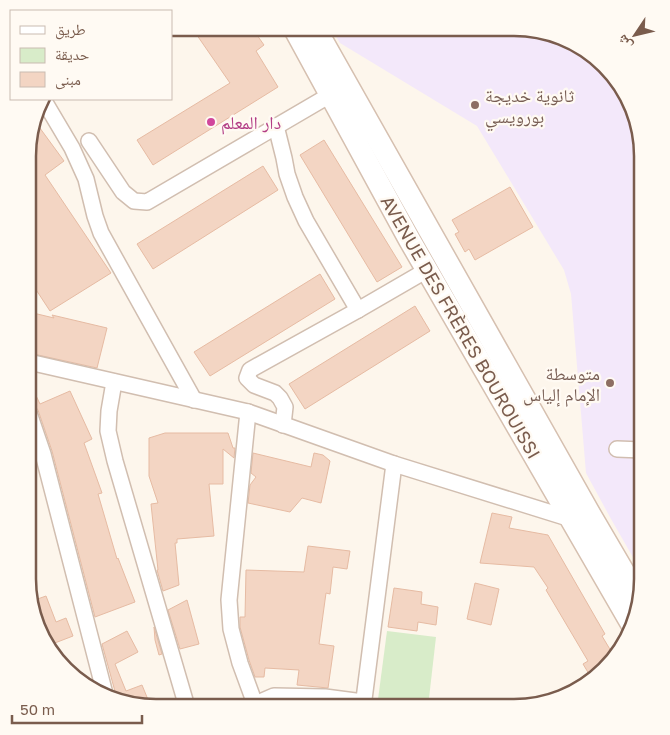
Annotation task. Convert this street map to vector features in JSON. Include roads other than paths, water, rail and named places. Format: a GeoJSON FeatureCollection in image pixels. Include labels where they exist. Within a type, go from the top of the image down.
{"type":"FeatureCollection","features":[{"type":"Feature","properties":{"kind":"main road","name":"AVENUE DES FRÈRES BOUROUISSI"},"geometry":{"type":"LineString","coordinates":[[298,36],[427,270],[580,515],[628,616]]}},
{"type":"Feature","properties":{"kind":"main road"},"geometry":{"type":"LineString","coordinates":[[319,36],[580,515],[633,589]]}},
{"type":"Feature","properties":{"kind":"street"},"geometry":{"type":"LineString","coordinates":[[90,141],[123,192],[134,201],[147,202],[330,95]]}},
{"type":"Feature","properties":{"kind":"street"},"geometry":{"type":"LineString","coordinates":[[47,105],[72,148],[86,178],[101,233],[194,400]]}},
{"type":"Feature","properties":{"kind":"street"},"geometry":{"type":"LineString","coordinates":[[276,126],[294,197],[358,310]]}},
{"type":"Feature","properties":{"kind":"street"},"geometry":{"type":"LineString","coordinates":[[283,424],[285,407],[280,398],[275,392],[254,384],[247,378],[250,370],[427,270]]}},
{"type":"Feature","properties":{"kind":"street"},"geometry":{"type":"LineString","coordinates":[[36,364],[248,412],[394,464],[580,515]]}},
{"type":"Feature","properties":{"kind":"street"},"geometry":{"type":"LineString","coordinates":[[114,382],[108,411],[108,430],[115,461],[184,698]]}},
{"type":"Feature","properties":{"kind":"street"},"geometry":{"type":"LineString","coordinates":[[248,412],[229,600],[231,629],[251,698]]}},
{"type":"Feature","properties":{"kind":"street"},"geometry":{"type":"LineString","coordinates":[[37,435],[103,687]]}},
{"type":"Feature","properties":{"kind":"street"},"geometry":{"type":"LineString","coordinates":[[617,449],[633,450]]}},
{"type":"Feature","properties":{"kind":"street"},"geometry":{"type":"LineString","coordinates":[[364,698],[394,464]]}},
{"type":"Feature","properties":{"kind":"street"},"geometry":{"type":"LineString","coordinates":[[270,698],[274,696],[330,698]]}},
{"type":"Feature","properties":{"kind":"place","name":"ثانوية خديجة بورويسي"},"geometry":{"type":"Point","coordinates":[475,105]}},
{"type":"Feature","properties":{"kind":"place","name":"دار المعلم"},"geometry":{"type":"Point","coordinates":[211,122]}},
{"type":"Feature","properties":{"kind":"place","name":"متوسطة الإمام إلياس"},"geometry":{"type":"Point","coordinates":[610,383]}}]}
